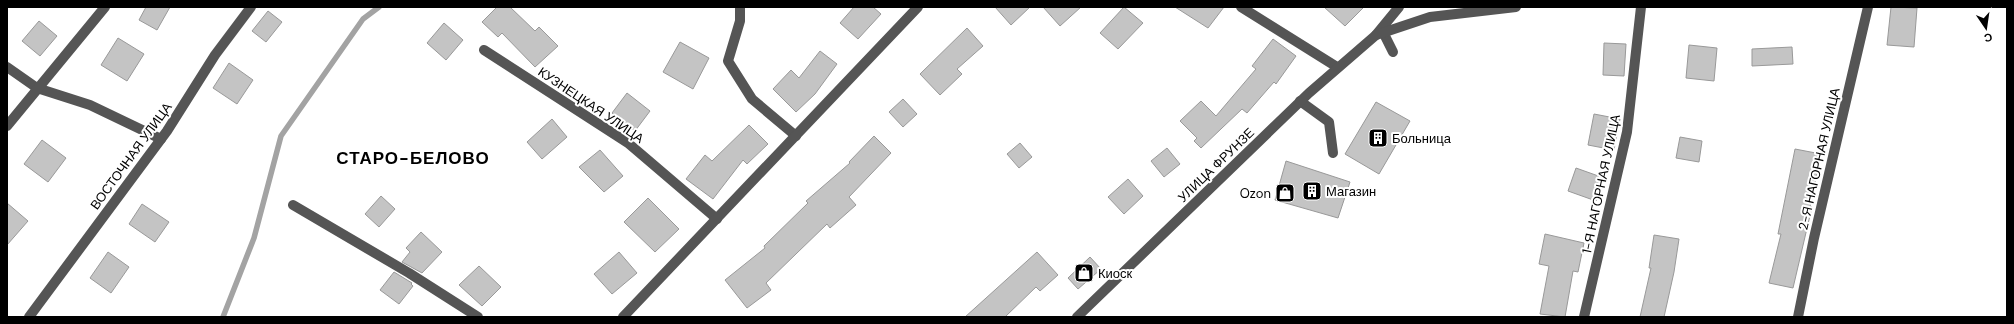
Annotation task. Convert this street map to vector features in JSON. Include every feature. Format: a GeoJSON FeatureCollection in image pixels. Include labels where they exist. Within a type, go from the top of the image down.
{"type":"FeatureCollection","features":[{"type":"Feature","properties":{"kind":"street"},"geometry":{"type":"LineString","coordinates":[[7,126],[105,7]]}},
{"type":"Feature","properties":{"kind":"street","name":"ВОСТОЧНАЯ УЛИЦА"},"geometry":{"type":"LineString","coordinates":[[29,317],[161,139],[215,54],[251,7]]}},
{"type":"Feature","properties":{"kind":"street"},"geometry":{"type":"LineString","coordinates":[[740,7],[740,21],[728,61],[752,99],[796,136]]}},
{"type":"Feature","properties":{"kind":"street"},"geometry":{"type":"LineString","coordinates":[[623,317],[918,7]]}},
{"type":"Feature","properties":{"kind":"street"},"geometry":{"type":"LineString","coordinates":[[1241,7],[1337,68]]}},
{"type":"Feature","properties":{"kind":"street","name":"УЛИЦА ФРУНЗЕ"},"geometry":{"type":"LineString","coordinates":[[1078,317],[1300,101],[1337,68],[1379,34],[1399,7]]}},
{"type":"Feature","properties":{"kind":"street","name":"УЛИЦА ФРУНЗЕ"},"geometry":{"type":"LineString","coordinates":[[1379,34],[1430,17],[1516,7]]}},
{"type":"Feature","properties":{"kind":"street","name":"1-Я НАГОРНАЯ УЛИЦА"},"geometry":{"type":"LineString","coordinates":[[1584,317],[1627,132],[1641,7]]}},
{"type":"Feature","properties":{"kind":"street","name":"2-Я НАГОРНАЯ УЛИЦА"},"geometry":{"type":"LineString","coordinates":[[1798,317],[1814,238],[1868,7]]}},
{"type":"Feature","properties":{"kind":"street"},"geometry":{"type":"LineString","coordinates":[[1379,34],[1393,52]]}},
{"type":"Feature","properties":{"kind":"street","name":"КУЗНЕЦКАЯ УЛИЦА"},"geometry":{"type":"LineString","coordinates":[[484,50],[628,143],[717,219]]}},
{"type":"Feature","properties":{"kind":"street"},"geometry":{"type":"LineString","coordinates":[[7,67],[37,88],[90,105],[161,139]]}},
{"type":"Feature","properties":{"kind":"street"},"geometry":{"type":"LineString","coordinates":[[1300,101],[1329,122],[1333,153]]}},
{"type":"Feature","properties":{"kind":"street"},"geometry":{"type":"LineString","coordinates":[[293,205],[395,265],[478,317]]}},
{"type":"Feature","properties":{"kind":"building"},"geometry":{"type":"Polygon","coordinates":[[[146,7],[170,7],[157,30],[139,20],[146,7]]]}},
{"type":"Feature","properties":{"kind":"building"},"geometry":{"type":"Polygon","coordinates":[[[497,7],[510,7],[535,31],[539,27],[558,46],[535,67],[502,33],[498,37],[482,22],[497,7]]]}},
{"type":"Feature","properties":{"kind":"building"},"geometry":{"type":"Polygon","coordinates":[[[854,7],[873,7],[881,14],[858,39],[840,23],[854,7]]]}},
{"type":"Feature","properties":{"kind":"building"},"geometry":{"type":"Polygon","coordinates":[[[995,7],[1030,7],[1011,25],[995,7]]]}},
{"type":"Feature","properties":{"kind":"building"},"geometry":{"type":"Polygon","coordinates":[[[1043,7],[1081,7],[1060,26],[1043,7]]]}},
{"type":"Feature","properties":{"kind":"building"},"geometry":{"type":"Polygon","coordinates":[[[1124,7],[1143,23],[1118,49],[1100,33],[1124,7]]]}},
{"type":"Feature","properties":{"kind":"building"},"geometry":{"type":"Polygon","coordinates":[[[1175,7],[1224,7],[1208,28],[1175,7]]]}},
{"type":"Feature","properties":{"kind":"building"},"geometry":{"type":"Polygon","coordinates":[[[1324,7],[1364,7],[1345,26],[1324,7]]]}},
{"type":"Feature","properties":{"kind":"building"},"geometry":{"type":"Polygon","coordinates":[[[1891,7],[1917,8],[1914,47],[1887,45],[1891,7]]]}},
{"type":"Feature","properties":{"kind":"building"},"geometry":{"type":"Polygon","coordinates":[[[268,11],[282,22],[266,42],[252,31],[268,11]]]}},
{"type":"Feature","properties":{"kind":"building"},"geometry":{"type":"Polygon","coordinates":[[[39,21],[57,36],[40,56],[22,41],[39,21]]]}},
{"type":"Feature","properties":{"kind":"building"},"geometry":{"type":"Polygon","coordinates":[[[444,23],[463,40],[446,60],[427,43],[444,23]]]}},
{"type":"Feature","properties":{"kind":"building"},"geometry":{"type":"Polygon","coordinates":[[[967,28],[983,46],[957,69],[962,74],[940,95],[920,74],[967,28]]]}},
{"type":"Feature","properties":{"kind":"building"},"geometry":{"type":"Polygon","coordinates":[[[118,38],[144,54],[127,81],[101,65],[118,38]]]}},
{"type":"Feature","properties":{"kind":"building"},"geometry":{"type":"Polygon","coordinates":[[[1273,39],[1296,56],[1276,84],[1274,82],[1247,113],[1242,109],[1201,148],[1194,141],[1197,138],[1180,121],[1201,101],[1216,116],[1256,69],[1252,66],[1273,39]]]}},
{"type":"Feature","properties":{"kind":"building"},"geometry":{"type":"Polygon","coordinates":[[[680,42],[709,58],[693,89],[663,72],[680,42]]]}},
{"type":"Feature","properties":{"kind":"building"},"geometry":{"type":"Polygon","coordinates":[[[1604,43],[1626,44],[1624,76],[1603,75],[1604,43]]]}},
{"type":"Feature","properties":{"kind":"building"},"geometry":{"type":"Polygon","coordinates":[[[1689,45],[1717,48],[1714,81],[1686,78],[1689,45]]]}},
{"type":"Feature","properties":{"kind":"building"},"geometry":{"type":"Polygon","coordinates":[[[1792,47],[1793,64],[1752,66],[1752,49],[1792,47]]]}},
{"type":"Feature","properties":{"kind":"building"},"geometry":{"type":"Polygon","coordinates":[[[820,51],[837,64],[815,94],[796,112],[773,89],[791,70],[799,78],[820,51]]]}},
{"type":"Feature","properties":{"kind":"building"},"geometry":{"type":"Polygon","coordinates":[[[229,63],[253,80],[237,104],[213,88],[229,63]]]}},
{"type":"Feature","properties":{"kind":"building"},"geometry":{"type":"Polygon","coordinates":[[[627,93],[650,111],[635,131],[612,113],[627,93]]]}},
{"type":"Feature","properties":{"kind":"building"},"geometry":{"type":"Polygon","coordinates":[[[903,99],[917,114],[903,127],[889,112],[903,99]]]}},
{"type":"Feature","properties":{"kind":"building","name":"Больница"},"geometry":{"type":"Polygon","coordinates":[[[1376,102],[1410,121],[1379,174],[1345,154],[1376,102]]]}},
{"type":"Feature","properties":{"kind":"building"},"geometry":{"type":"Polygon","coordinates":[[[1594,114],[1620,119],[1614,150],[1588,145],[1594,114]]]}},
{"type":"Feature","properties":{"kind":"building"},"geometry":{"type":"Polygon","coordinates":[[[552,119],[567,137],[542,159],[527,142],[552,119]]]}},
{"type":"Feature","properties":{"kind":"building"},"geometry":{"type":"Polygon","coordinates":[[[749,125],[768,144],[747,164],[743,160],[713,199],[686,179],[705,155],[712,161],[749,125]]]}},
{"type":"Feature","properties":{"kind":"building"},"geometry":{"type":"Polygon","coordinates":[[[874,136],[891,153],[849,197],[856,205],[830,228],[827,224],[766,283],[771,290],[747,308],[725,280],[765,248],[764,246],[808,203],[806,201],[850,163],[849,162],[874,136]]]}},
{"type":"Feature","properties":{"kind":"building"},"geometry":{"type":"Polygon","coordinates":[[[1680,137],[1702,141],[1699,162],[1676,158],[1680,137]]]}},
{"type":"Feature","properties":{"kind":"building"},"geometry":{"type":"Polygon","coordinates":[[[42,140],[66,158],[48,182],[24,164],[42,140]]]}},
{"type":"Feature","properties":{"kind":"building"},"geometry":{"type":"Polygon","coordinates":[[[1020,143],[1032,157],[1019,168],[1007,154],[1020,143]]]}},
{"type":"Feature","properties":{"kind":"building"},"geometry":{"type":"Polygon","coordinates":[[[1167,148],[1180,164],[1164,177],[1151,161],[1167,148]]]}},
{"type":"Feature","properties":{"kind":"building"},"geometry":{"type":"Polygon","coordinates":[[[1795,149],[1821,154],[1810,207],[1812,207],[1793,288],[1769,283],[1781,234],[1778,234],[1795,149]]]}},
{"type":"Feature","properties":{"kind":"building"},"geometry":{"type":"Polygon","coordinates":[[[600,150],[623,176],[604,192],[579,167],[600,150]]]}},
{"type":"Feature","properties":{"kind":"building","name":"Магазин"},"geometry":{"type":"Polygon","coordinates":[[[1286,161],[1350,182],[1338,218],[1275,200],[1286,161]]]}},
{"type":"Feature","properties":{"kind":"building"},"geometry":{"type":"Polygon","coordinates":[[[1576,168],[1604,178],[1596,201],[1568,191],[1576,168]]]}},
{"type":"Feature","properties":{"kind":"building"},"geometry":{"type":"Polygon","coordinates":[[[1128,179],[1143,196],[1124,214],[1108,197],[1128,179]]]}},
{"type":"Feature","properties":{"kind":"building"},"geometry":{"type":"Polygon","coordinates":[[[381,196],[395,209],[379,227],[365,214],[381,196]]]}},
{"type":"Feature","properties":{"kind":"building"},"geometry":{"type":"Polygon","coordinates":[[[648,198],[679,229],[655,252],[624,222],[648,198]]]}},
{"type":"Feature","properties":{"kind":"building"},"geometry":{"type":"Polygon","coordinates":[[[7,203],[28,221],[7,245],[7,203]]]}},
{"type":"Feature","properties":{"kind":"building"},"geometry":{"type":"Polygon","coordinates":[[[142,204],[169,222],[155,242],[129,224],[142,204]]]}},
{"type":"Feature","properties":{"kind":"building"},"geometry":{"type":"Polygon","coordinates":[[[421,232],[442,252],[422,273],[402,262],[410,252],[406,248],[421,232]]]}},
{"type":"Feature","properties":{"kind":"building"},"geometry":{"type":"Polygon","coordinates":[[[1545,234],[1584,243],[1578,272],[1573,271],[1565,317],[1540,314],[1549,266],[1539,264],[1545,234]]]}},
{"type":"Feature","properties":{"kind":"building"},"geometry":{"type":"Polygon","coordinates":[[[1654,235],[1679,239],[1674,272],[1664,317],[1640,317],[1651,268],[1649,268],[1654,235]]]}},
{"type":"Feature","properties":{"kind":"building"},"geometry":{"type":"Polygon","coordinates":[[[108,252],[129,267],[111,293],[90,278],[108,252]]]}},
{"type":"Feature","properties":{"kind":"building"},"geometry":{"type":"Polygon","coordinates":[[[619,252],[637,273],[612,294],[594,274],[619,252]]]}},
{"type":"Feature","properties":{"kind":"building"},"geometry":{"type":"Polygon","coordinates":[[[1037,252],[1058,275],[1040,291],[1036,287],[1005,317],[965,317],[1037,252]]]}},
{"type":"Feature","properties":{"kind":"building","name":"Киоск"},"geometry":{"type":"Polygon","coordinates":[[[1090,257],[1101,269],[1078,289],[1068,278],[1090,257]]]}},
{"type":"Feature","properties":{"kind":"building"},"geometry":{"type":"Polygon","coordinates":[[[479,266],[501,287],[482,306],[459,285],[479,266]]]}},
{"type":"Feature","properties":{"kind":"building"},"geometry":{"type":"Polygon","coordinates":[[[394,272],[412,283],[411,284],[413,286],[399,304],[380,290],[394,272]]]}},
{"type":"Feature","properties":{"kind":"waterway"},"geometry":{"type":"LineString","coordinates":[[223,317],[254,238],[281,136],[363,19],[379,7]]}},
{"type":"Feature","properties":{"kind":"place","name":"Больница"},"geometry":{"type":"Point","coordinates":[1378,138]}},
{"type":"Feature","properties":{"kind":"place","name":"Магазин"},"geometry":{"type":"Point","coordinates":[1312,191]}},
{"type":"Feature","properties":{"kind":"place","name":"Ozon"},"geometry":{"type":"Point","coordinates":[1285,193]}},
{"type":"Feature","properties":{"kind":"place","name":"Киоск"},"geometry":{"type":"Point","coordinates":[1084,273]}},
{"type":"Feature","properties":{"kind":"district","name":"СТАРО-БЕЛОВО"},"geometry":{"type":"Point","coordinates":[413,158]}}]}
